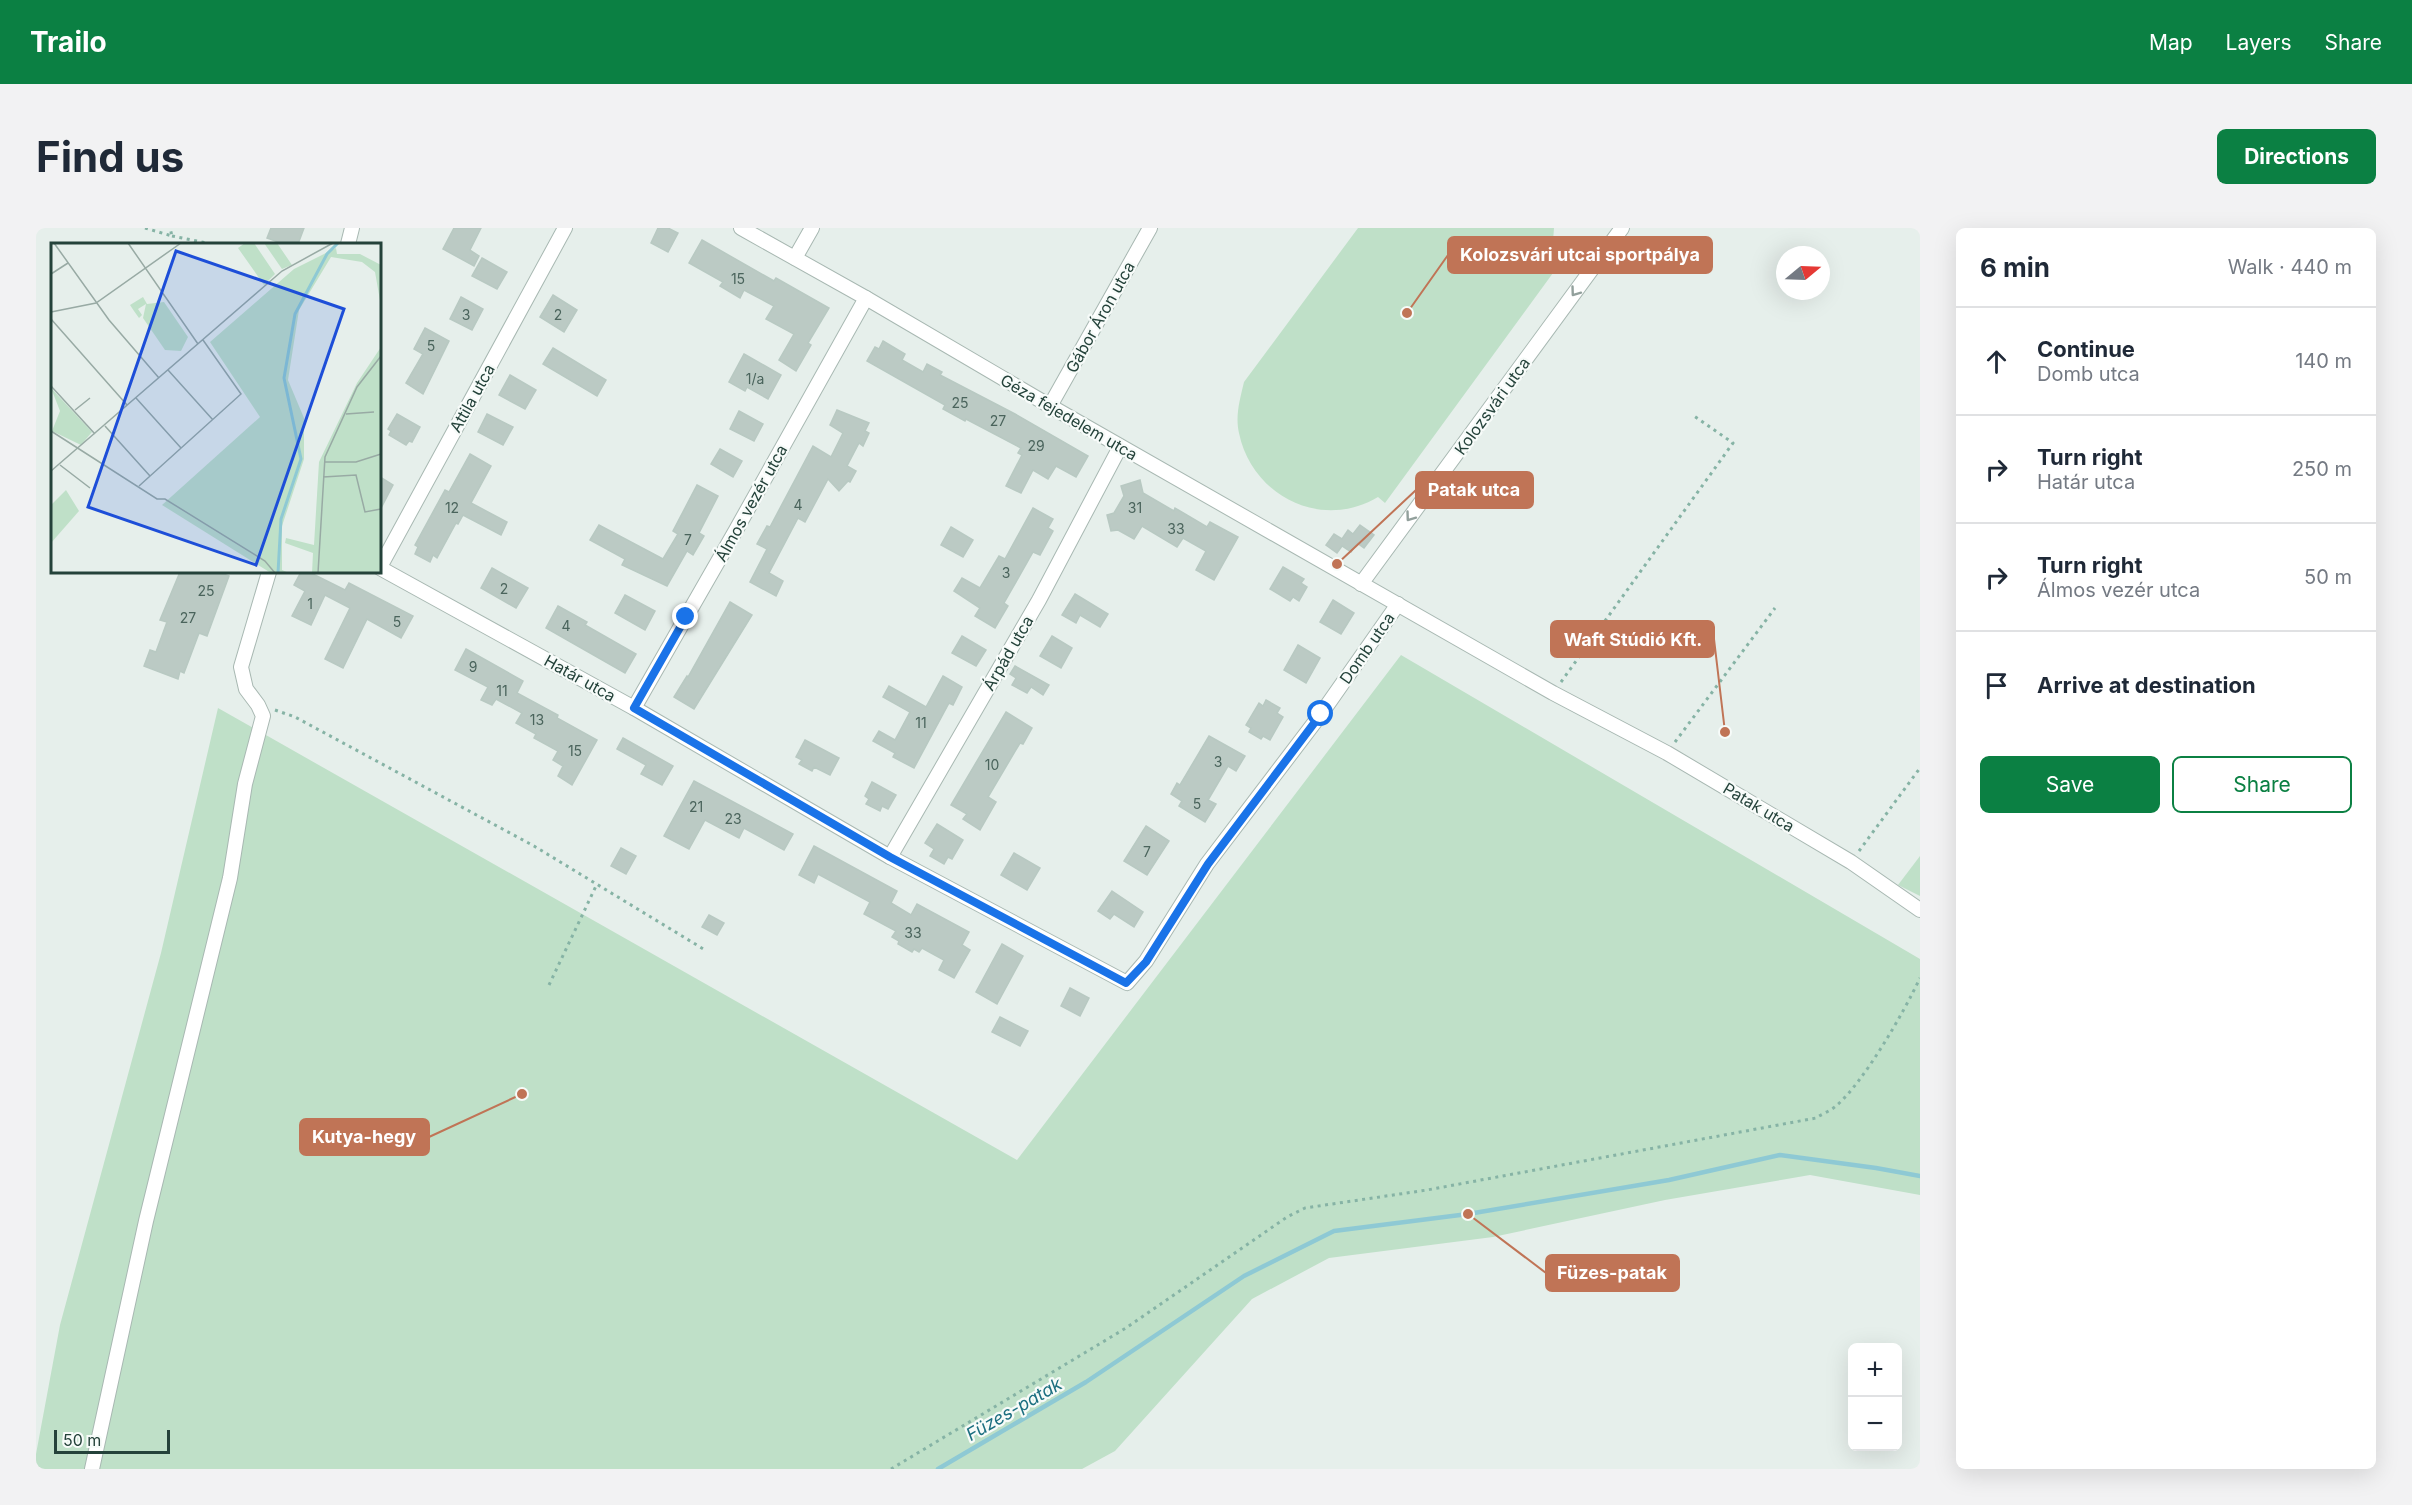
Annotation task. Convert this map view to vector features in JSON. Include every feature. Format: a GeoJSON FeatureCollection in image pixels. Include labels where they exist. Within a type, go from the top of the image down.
{"type":"FeatureCollection","features":[{"type":"Feature","properties":{"kind":"street"},"geometry":{"type":"LineString","coordinates":[[348,243],[352,228]]}},
{"type":"Feature","properties":{"kind":"street","name":"Attila utca"},"geometry":{"type":"LineString","coordinates":[[381,565],[565,228]]}},
{"type":"Feature","properties":{"kind":"street","name":"Géza fejedelem utca"},"geometry":{"type":"LineString","coordinates":[[741,228],[866,298],[1120,447],[1398,604]]}},
{"type":"Feature","properties":{"kind":"street"},"geometry":{"type":"LineString","coordinates":[[795,258],[812,228]]}},
{"type":"Feature","properties":{"kind":"street","name":"Gábor Áron utca"},"geometry":{"type":"LineString","coordinates":[[1050,406],[1150,228]]}},
{"type":"Feature","properties":{"kind":"street","name":"Kolozsvári utca"},"geometry":{"type":"LineString","coordinates":[[1361,584],[1622,228]]}},
{"type":"Feature","properties":{"kind":"street","name":"Álmos vezér utca"},"geometry":{"type":"LineString","coordinates":[[634,708],[866,298]]}},
{"type":"Feature","properties":{"kind":"street","name":"Árpád utca"},"geometry":{"type":"LineString","coordinates":[[890,857],[1039,600],[1120,447]]}},
{"type":"Feature","properties":{"kind":"street","name":"Határ utca"},"geometry":{"type":"LineString","coordinates":[[381,568],[634,708],[890,857],[1126,983]]}},
{"type":"Feature","properties":{"kind":"street"},"geometry":{"type":"LineString","coordinates":[[92,1469],[147,1221],[230,878],[245,784],[263,716],[246,689],[241,667],[268,573]]}},
{"type":"Feature","properties":{"kind":"street","name":"Patak utca"},"geometry":{"type":"LineString","coordinates":[[1398,604],[1553,693],[1667,753],[1851,862],[1920,910]]}},
{"type":"Feature","properties":{"kind":"street","name":"Domb utca"},"geometry":{"type":"LineString","coordinates":[[1126,983],[1146,962],[1208,864],[1321,714],[1398,604]]}},
{"type":"Feature","properties":{"kind":"path"},"geometry":{"type":"LineString","coordinates":[[146,228],[207,243]]}},
{"type":"Feature","properties":{"kind":"path"},"geometry":{"type":"LineString","coordinates":[[170,228],[172,236]]}},
{"type":"Feature","properties":{"kind":"path"},"geometry":{"type":"LineString","coordinates":[[1553,693],[1733,443],[1694,416]]}},
{"type":"Feature","properties":{"kind":"path"},"geometry":{"type":"LineString","coordinates":[[1667,753],[1775,608]]}},
{"type":"Feature","properties":{"kind":"path"},"geometry":{"type":"LineString","coordinates":[[258,705],[295,717],[534,846],[705,950]]}},
{"type":"Feature","properties":{"kind":"path"},"geometry":{"type":"LineString","coordinates":[[1851,862],[1920,768]]}},
{"type":"Feature","properties":{"kind":"path"},"geometry":{"type":"LineString","coordinates":[[549,985],[597,884]]}},
{"type":"Feature","properties":{"kind":"path"},"geometry":{"type":"LineString","coordinates":[[891,1469],[1126,1328],[1287,1217],[1305,1208],[1427,1190],[1816,1119],[1836,1106],[1858,1081],[1906,1005],[1920,978]]}},
{"type":"Feature","properties":{"kind":"green space"},"geometry":{"type":"Polygon","coordinates":[[[1358,228],[1554,228],[1552,255],[1561,262],[1385,503],[1378,497],[1356,507],[1334,510],[1312,508],[1292,501],[1274,490],[1258,474],[1246,455],[1239,433],[1238,408],[1244,382],[1358,228]]]}},
{"type":"Feature","properties":{"kind":"green space"},"geometry":{"type":"Polygon","coordinates":[[[1401,655],[1920,959],[1920,1195],[1810,1175],[1665,1200],[1493,1237],[1329,1258],[1252,1299],[1115,1451],[1082,1469],[36,1469],[36,1454],[60,1325],[161,953],[218,708],[1017,1160],[1401,655]]]}},
{"type":"Feature","properties":{"kind":"green space"},"geometry":{"type":"Polygon","coordinates":[[[1920,856],[1920,896],[1898,885],[1920,856]]]}},
{"type":"Feature","properties":{"kind":"building"},"geometry":{"type":"Polygon","coordinates":[[[271,228],[304,228],[298,243],[281,243],[267,238],[271,228]]]}},
{"type":"Feature","properties":{"kind":"building"},"geometry":{"type":"Polygon","coordinates":[[[454,228],[481,228],[470,250],[479,256],[474,266],[443,249],[454,228]]]}},
{"type":"Feature","properties":{"kind":"building"},"geometry":{"type":"Polygon","coordinates":[[[658,228],[668,228],[678,233],[668,252],[651,243],[658,228]]]}},
{"type":"Feature","properties":{"kind":"building"},"geometry":{"type":"Polygon","coordinates":[[[702,240],[774,281],[776,278],[829,308],[808,343],[811,345],[796,371],[779,360],[794,334],[766,319],[774,306],[744,290],[740,298],[720,286],[723,282],[689,263],[702,240]]]}},
{"type":"Feature","properties":{"kind":"building"},"geometry":{"type":"Polygon","coordinates":[[[482,258],[507,272],[497,289],[472,276],[482,258]]]}},
{"type":"Feature","properties":{"kind":"building"},"geometry":{"type":"Polygon","coordinates":[[[553,295],[577,310],[564,332],[540,317],[553,295]]]}},
{"type":"Feature","properties":{"kind":"building"},"geometry":{"type":"Polygon","coordinates":[[[461,297],[483,309],[472,330],[450,319],[461,297]]]}},
{"type":"Feature","properties":{"kind":"building"},"geometry":{"type":"Polygon","coordinates":[[[425,328],[449,341],[423,394],[406,383],[423,354],[414,349],[425,328]]]}},
{"type":"Feature","properties":{"kind":"building"},"geometry":{"type":"Polygon","coordinates":[[[883,341],[905,354],[902,360],[923,372],[927,364],[942,372],[940,375],[1088,456],[1076,477],[1056,466],[1048,479],[1033,470],[1021,493],[1006,486],[1022,455],[1018,453],[1021,448],[943,409],[945,405],[867,361],[875,347],[879,349],[883,341]]]}},
{"type":"Feature","properties":{"kind":"building"},"geometry":{"type":"Polygon","coordinates":[[[553,348],[606,380],[597,396],[543,364],[553,348]]]}},
{"type":"Feature","properties":{"kind":"building"},"geometry":{"type":"Polygon","coordinates":[[[744,354],[781,375],[768,399],[747,387],[745,391],[729,382],[744,354]]]}},
{"type":"Feature","properties":{"kind":"building"},"geometry":{"type":"Polygon","coordinates":[[[510,375],[536,390],[525,409],[499,395],[510,375]]]}},
{"type":"Feature","properties":{"kind":"building"},"geometry":{"type":"Polygon","coordinates":[[[837,410],[869,423],[865,431],[869,433],[863,446],[859,443],[847,466],[856,471],[850,482],[848,481],[839,491],[828,479],[805,522],[798,518],[769,573],[783,581],[776,596],[750,582],[767,549],[757,544],[767,526],[770,527],[813,446],[831,457],[843,433],[830,425],[837,410]]]}},
{"type":"Feature","properties":{"kind":"building"},"geometry":{"type":"Polygon","coordinates":[[[739,411],[763,424],[754,441],[730,429],[739,411]]]}},
{"type":"Feature","properties":{"kind":"building"},"geometry":{"type":"Polygon","coordinates":[[[397,414],[420,427],[412,442],[409,441],[406,445],[389,435],[391,431],[388,429],[397,414]]]}},
{"type":"Feature","properties":{"kind":"building"},"geometry":{"type":"Polygon","coordinates":[[[487,414],[513,427],[503,445],[478,432],[487,414]]]}},
{"type":"Feature","properties":{"kind":"building"},"geometry":{"type":"Polygon","coordinates":[[[720,449],[742,461],[733,477],[711,464],[720,449]]]}},
{"type":"Feature","properties":{"kind":"building"},"geometry":{"type":"Polygon","coordinates":[[[470,454],[491,466],[471,503],[507,522],[501,535],[463,515],[458,524],[456,523],[437,558],[433,555],[430,562],[415,554],[418,547],[415,545],[445,490],[449,492],[470,454]]]}},
{"type":"Feature","properties":{"kind":"building"},"geometry":{"type":"Polygon","coordinates":[[[381,478],[393,485],[381,508],[381,478]]]}},
{"type":"Feature","properties":{"kind":"building"},"geometry":{"type":"Polygon","coordinates":[[[1140,480],[1143,493],[1207,527],[1210,522],[1238,537],[1214,580],[1196,570],[1206,551],[1183,538],[1177,547],[1142,526],[1134,539],[1118,530],[1111,531],[1107,515],[1114,513],[1124,496],[1121,486],[1140,480]]]}},
{"type":"Feature","properties":{"kind":"building"},"geometry":{"type":"Polygon","coordinates":[[[697,485],[718,496],[699,533],[704,536],[693,555],[687,551],[667,586],[622,565],[625,559],[590,540],[599,525],[663,559],[678,534],[673,531],[697,485]]]}},
{"type":"Feature","properties":{"kind":"building"},"geometry":{"type":"Polygon","coordinates":[[[1033,508],[1053,519],[1048,528],[1053,531],[1040,555],[1033,552],[1004,603],[1008,606],[995,628],[975,616],[980,608],[954,591],[962,578],[980,588],[999,556],[1005,559],[1033,508]]]}},
{"type":"Feature","properties":{"kind":"building"},"geometry":{"type":"Polygon","coordinates":[[[1360,525],[1374,535],[1364,548],[1357,543],[1351,552],[1342,546],[1337,553],[1326,545],[1334,534],[1342,539],[1348,530],[1353,534],[1360,525]]]}},
{"type":"Feature","properties":{"kind":"building"},"geometry":{"type":"Polygon","coordinates":[[[951,527],[973,540],[963,557],[941,545],[951,527]]]}},
{"type":"Feature","properties":{"kind":"building"},"geometry":{"type":"Polygon","coordinates":[[[1283,567],[1304,579],[1301,583],[1307,587],[1299,601],[1293,597],[1290,601],[1270,589],[1283,567]]]}},
{"type":"Feature","properties":{"kind":"building"},"geometry":{"type":"Polygon","coordinates":[[[492,568],[528,588],[516,608],[481,588],[492,568]]]}},
{"type":"Feature","properties":{"kind":"building"},"geometry":{"type":"Polygon","coordinates":[[[180,573],[221,573],[229,576],[207,636],[199,633],[184,673],[180,671],[178,679],[144,666],[150,650],[156,652],[167,622],[160,620],[180,573]]]}},
{"type":"Feature","properties":{"kind":"building"},"geometry":{"type":"Polygon","coordinates":[[[300,573],[311,573],[345,590],[349,583],[413,616],[401,638],[367,619],[343,668],[325,659],[350,608],[325,595],[311,625],[292,616],[305,591],[294,585],[300,573]]]}},
{"type":"Feature","properties":{"kind":"building"},"geometry":{"type":"Polygon","coordinates":[[[1075,594],[1108,614],[1100,627],[1080,615],[1076,623],[1062,615],[1075,594]]]}},
{"type":"Feature","properties":{"kind":"building"},"geometry":{"type":"Polygon","coordinates":[[[625,595],[655,611],[645,630],[615,613],[625,595]]]}},
{"type":"Feature","properties":{"kind":"building"},"geometry":{"type":"Polygon","coordinates":[[[1333,600],[1354,613],[1341,634],[1320,622],[1333,600]]]}},
{"type":"Feature","properties":{"kind":"building"},"geometry":{"type":"Polygon","coordinates":[[[730,602],[752,615],[694,709],[674,697],[688,677],[730,602]]]}},
{"type":"Feature","properties":{"kind":"building"},"geometry":{"type":"Polygon","coordinates":[[[558,606],[587,622],[585,625],[636,654],[625,673],[546,628],[558,606]]]}},
{"type":"Feature","properties":{"kind":"building"},"geometry":{"type":"Polygon","coordinates":[[[962,636],[986,650],[976,666],[952,653],[962,636]]]}},
{"type":"Feature","properties":{"kind":"building"},"geometry":{"type":"Polygon","coordinates":[[[1052,636],[1072,648],[1061,668],[1040,656],[1052,636]]]}},
{"type":"Feature","properties":{"kind":"building"},"geometry":{"type":"Polygon","coordinates":[[[1298,645],[1320,658],[1306,683],[1284,670],[1298,645]]]}},
{"type":"Feature","properties":{"kind":"building"},"geometry":{"type":"Polygon","coordinates":[[[466,649],[523,681],[517,693],[597,740],[572,785],[558,776],[563,766],[553,760],[558,751],[534,738],[536,734],[516,723],[522,713],[496,699],[492,705],[481,700],[488,687],[455,670],[466,649]]]}},
{"type":"Feature","properties":{"kind":"building"},"geometry":{"type":"Polygon","coordinates":[[[1015,666],[1049,685],[1043,695],[1031,687],[1027,693],[1012,685],[1016,678],[1010,674],[1015,666]]]}},
{"type":"Feature","properties":{"kind":"building"},"geometry":{"type":"Polygon","coordinates":[[[943,676],[962,687],[953,705],[949,703],[914,768],[893,757],[895,753],[873,741],[879,731],[895,740],[910,712],[883,697],[889,686],[926,707],[943,676]]]}},
{"type":"Feature","properties":{"kind":"building"},"geometry":{"type":"Polygon","coordinates":[[[1266,700],[1280,708],[1277,713],[1283,717],[1270,740],[1263,736],[1261,739],[1249,732],[1251,728],[1246,725],[1259,703],[1263,706],[1266,700]]]}},
{"type":"Feature","properties":{"kind":"building"},"geometry":{"type":"Polygon","coordinates":[[[1006,712],[1032,728],[1023,744],[1020,743],[988,797],[996,802],[980,830],[963,819],[967,814],[951,805],[1006,712]]]}},
{"type":"Feature","properties":{"kind":"building"},"geometry":{"type":"Polygon","coordinates":[[[1209,736],[1245,756],[1236,771],[1228,766],[1208,800],[1216,804],[1205,822],[1179,806],[1182,801],[1171,794],[1177,783],[1180,785],[1209,736]]]}},
{"type":"Feature","properties":{"kind":"building"},"geometry":{"type":"Polygon","coordinates":[[[623,738],[673,766],[662,785],[641,774],[646,765],[617,749],[623,738]]]}},
{"type":"Feature","properties":{"kind":"building"},"geometry":{"type":"Polygon","coordinates":[[[805,740],[839,758],[830,775],[814,767],[812,771],[799,764],[802,760],[796,757],[805,740]]]}},
{"type":"Feature","properties":{"kind":"building"},"geometry":{"type":"Polygon","coordinates":[[[694,781],[793,834],[784,850],[744,828],[739,838],[705,820],[689,849],[664,836],[694,781]]]}},
{"type":"Feature","properties":{"kind":"building"},"geometry":{"type":"Polygon","coordinates":[[[872,782],[896,795],[888,809],[882,806],[880,811],[866,804],[869,799],[865,796],[872,782]]]}},
{"type":"Feature","properties":{"kind":"building"},"geometry":{"type":"Polygon","coordinates":[[[937,824],[963,840],[952,859],[948,857],[944,864],[930,856],[934,849],[925,843],[937,824]]]}},
{"type":"Feature","properties":{"kind":"building"},"geometry":{"type":"Polygon","coordinates":[[[1146,826],[1169,841],[1147,875],[1124,861],[1146,826]]]}},
{"type":"Feature","properties":{"kind":"building"},"geometry":{"type":"Polygon","coordinates":[[[814,846],[897,891],[891,903],[911,915],[917,904],[969,932],[962,945],[970,950],[954,978],[939,970],[944,960],[922,948],[919,952],[914,949],[912,952],[898,944],[899,941],[892,937],[896,931],[864,914],[870,902],[818,874],[814,883],[799,875],[814,846]]]}},
{"type":"Feature","properties":{"kind":"building"},"geometry":{"type":"Polygon","coordinates":[[[621,848],[636,856],[626,874],[611,866],[621,848]]]}},
{"type":"Feature","properties":{"kind":"building"},"geometry":{"type":"Polygon","coordinates":[[[1014,853],[1040,868],[1027,890],[1001,875],[1014,853]]]}},
{"type":"Feature","properties":{"kind":"building"},"geometry":{"type":"Polygon","coordinates":[[[1112,891],[1143,912],[1134,927],[1114,914],[1110,919],[1098,911],[1112,891]]]}},
{"type":"Feature","properties":{"kind":"building"},"geometry":{"type":"Polygon","coordinates":[[[709,915],[724,923],[717,935],[702,927],[709,915]]]}},
{"type":"Feature","properties":{"kind":"building"},"geometry":{"type":"Polygon","coordinates":[[[1002,944],[1023,956],[997,1004],[976,992],[1002,944]]]}},
{"type":"Feature","properties":{"kind":"building"},"geometry":{"type":"Polygon","coordinates":[[[1070,988],[1089,998],[1080,1016],[1061,1006],[1070,988]]]}},
{"type":"Feature","properties":{"kind":"building"},"geometry":{"type":"Polygon","coordinates":[[[1000,1017],[1028,1031],[1020,1046],[992,1032],[1000,1017]]]}},
{"type":"Feature","properties":{"kind":"waterway","name":"Füzes-patak"},"geometry":{"type":"LineString","coordinates":[[938,1469],[1086,1382],[1244,1276],[1334,1231],[1468,1214],[1669,1180],[1780,1155],[1920,1176]]}},
{"type":"Feature","properties":{"kind":"place","name":"Kolozsvári utcai sportpálya"},"geometry":{"type":"Point","coordinates":[1407,313]}},
{"type":"Feature","properties":{"kind":"place","name":"Patak utca"},"geometry":{"type":"Point","coordinates":[1337,564]}},
{"type":"Feature","properties":{"kind":"place","name":"Waft Stúdió Kft."},"geometry":{"type":"Point","coordinates":[1725,732]}},
{"type":"Feature","properties":{"kind":"place","name":"Kutya-hegy"},"geometry":{"type":"Point","coordinates":[522,1094]}},
{"type":"Feature","properties":{"kind":"place","name":"Füzes-patak"},"geometry":{"type":"Point","coordinates":[1468,1214]}},
{"type":"Feature","properties":{"kind":"route"},"geometry":{"type":"LineString","coordinates":[[686,617],[634,708],[890,857],[1126,983],[1146,962],[1208,864],[1321,714]]}}]}
